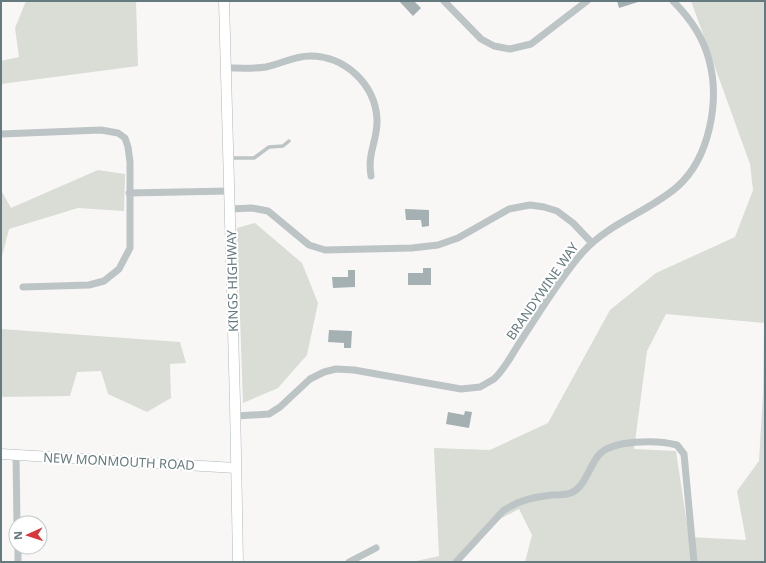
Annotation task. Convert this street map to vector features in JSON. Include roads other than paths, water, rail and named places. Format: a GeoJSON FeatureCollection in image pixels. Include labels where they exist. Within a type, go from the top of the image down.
{"type":"FeatureCollection","features":[{"type":"Feature","properties":{"kind":"street","name":"KINGS HIGHWAY"},"geometry":{"type":"LineString","coordinates":[[224,1],[236,416],[238,562]]}},
{"type":"Feature","properties":{"kind":"street"},"geometry":{"type":"LineString","coordinates":[[444,1],[481,39],[494,46],[510,49],[531,44],[587,1]]}},
{"type":"Feature","properties":{"kind":"street","name":"BRANDYWINE WAY"},"geometry":{"type":"LineString","coordinates":[[236,416],[264,415],[273,412],[310,379],[324,372],[336,369],[354,370],[461,389],[472,389],[486,384],[500,373],[564,276],[592,243],[623,220],[668,194],[678,186],[695,163],[704,143],[710,121],[713,98],[709,60],[696,28],[673,1]]}},
{"type":"Feature","properties":{"kind":"street"},"geometry":{"type":"LineString","coordinates":[[226,68],[265,67],[296,57],[310,56],[330,58],[346,66],[359,77],[367,87],[376,110],[376,131],[369,158],[371,176]]}},
{"type":"Feature","properties":{"kind":"street"},"geometry":{"type":"LineString","coordinates":[[1,134],[101,130],[118,133],[125,138],[128,147],[130,162],[130,251],[116,272],[104,281],[90,285],[24,287]]}},
{"type":"Feature","properties":{"kind":"street"},"geometry":{"type":"LineString","coordinates":[[129,193],[229,191]]}},
{"type":"Feature","properties":{"kind":"street"},"geometry":{"type":"LineString","coordinates":[[230,209],[252,208],[268,211],[309,245],[325,250],[412,248],[438,245],[458,238],[509,209],[530,205],[557,211],[573,223],[592,243]]}},
{"type":"Feature","properties":{"kind":"street"},"geometry":{"type":"LineString","coordinates":[[456,562],[503,511],[510,506],[526,499],[567,494],[576,490],[598,456],[607,449],[619,445],[661,442],[677,445],[684,454],[694,562]]}},
{"type":"Feature","properties":{"kind":"street","name":"NEW MONMOUTH ROAD"},"geometry":{"type":"LineString","coordinates":[[1,454],[236,468]]}},
{"type":"Feature","properties":{"kind":"street"},"geometry":{"type":"LineString","coordinates":[[16,455],[17,515]]}},
{"type":"Feature","properties":{"kind":"street"},"geometry":{"type":"LineString","coordinates":[[349,562],[376,548]]}},
{"type":"Feature","properties":{"kind":"lane"},"geometry":{"type":"LineString","coordinates":[[228,158],[254,158],[268,147],[283,146],[289,141]]}}]}
